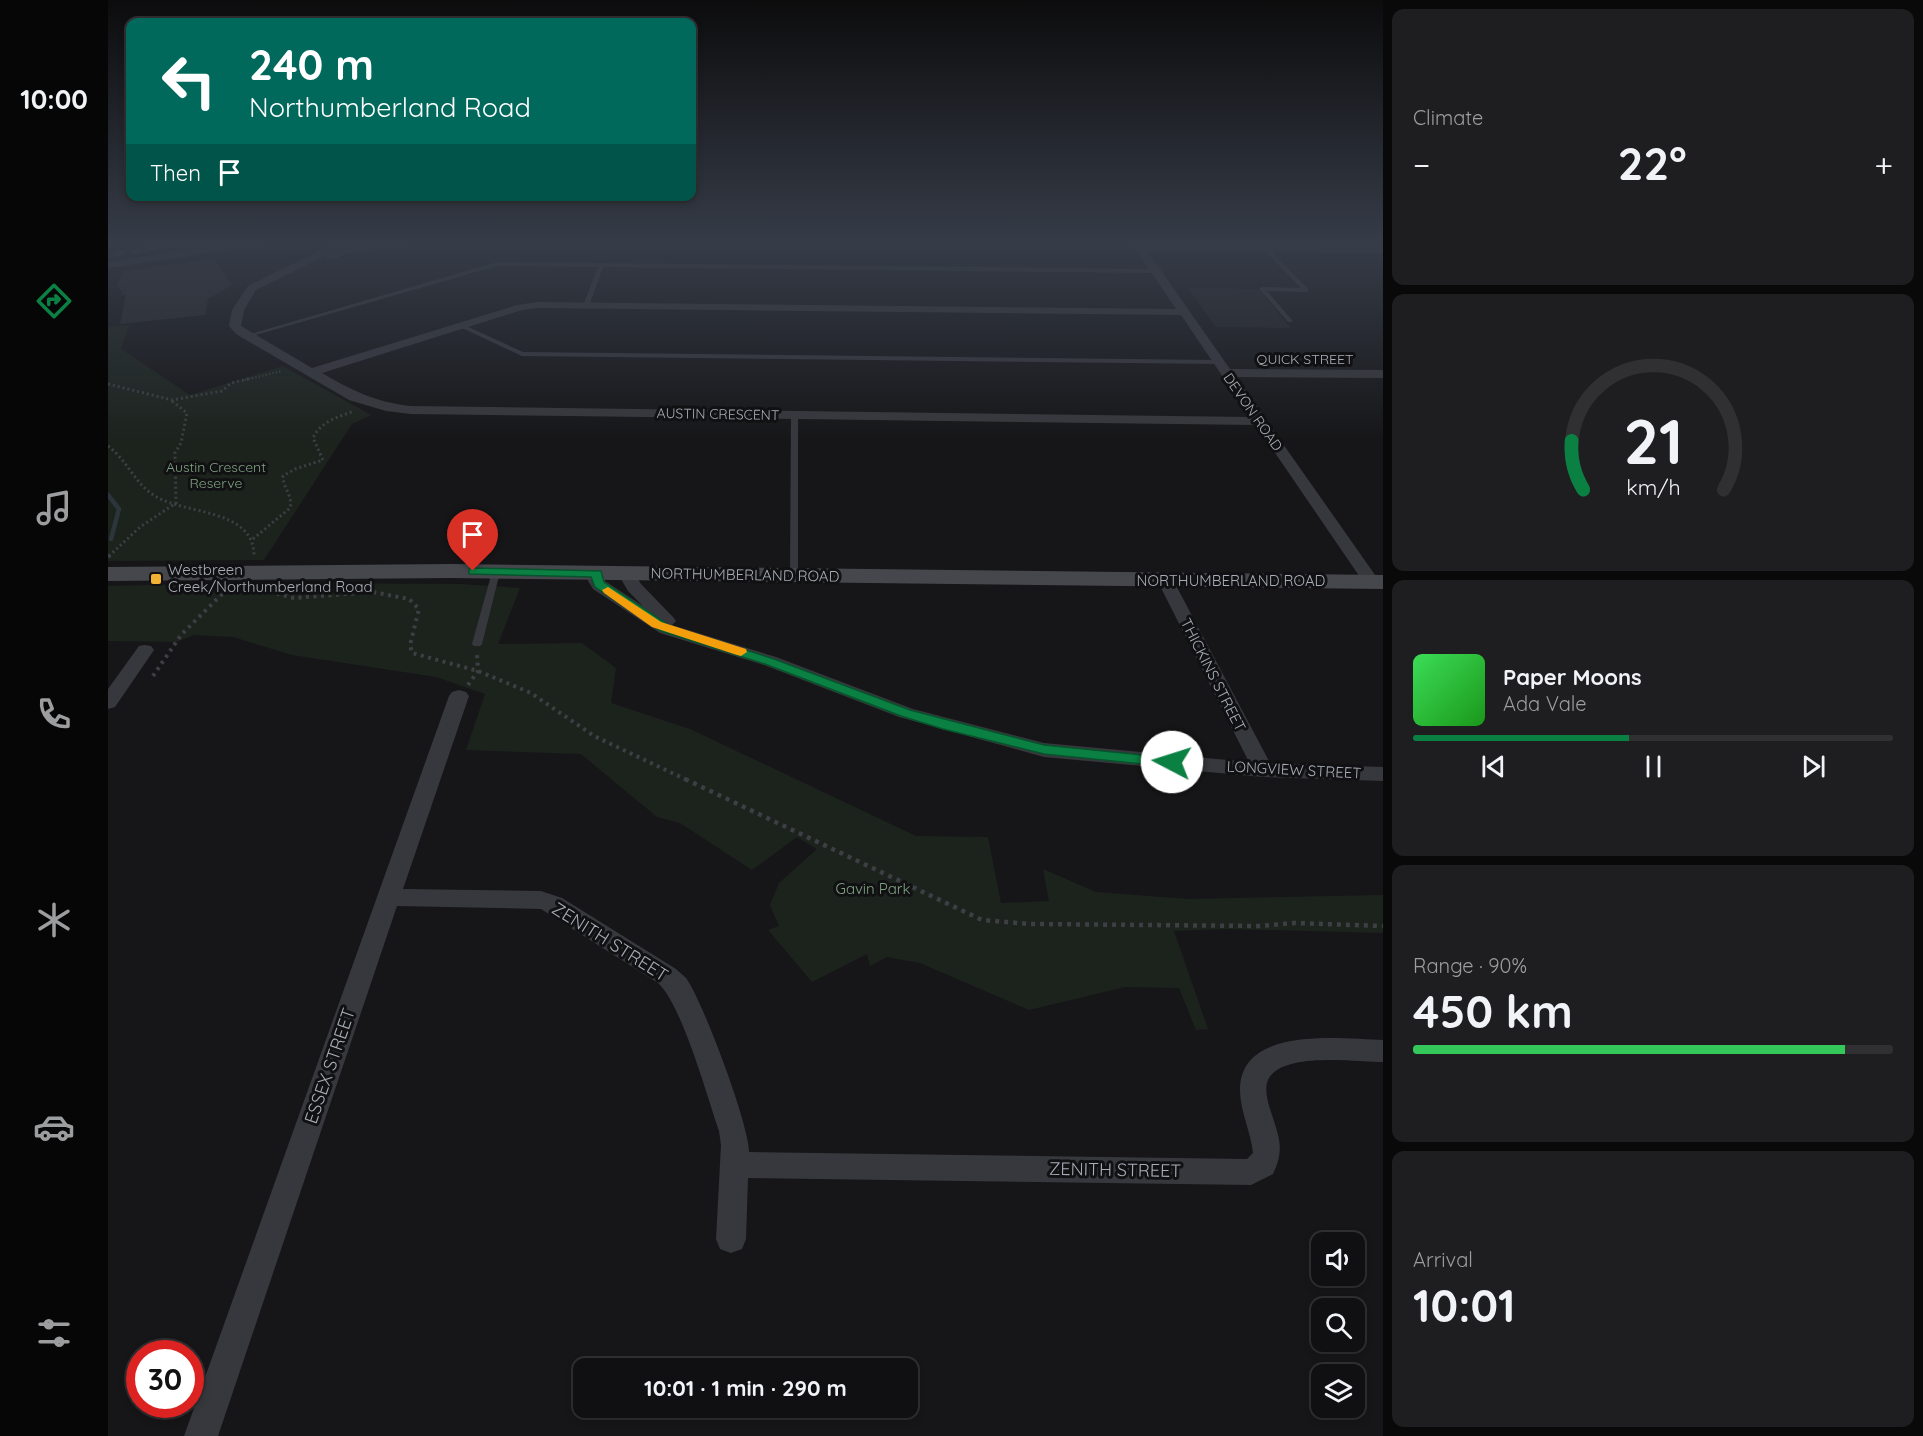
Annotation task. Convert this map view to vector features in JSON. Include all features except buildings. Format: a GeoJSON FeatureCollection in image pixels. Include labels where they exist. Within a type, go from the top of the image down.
{"type":"FeatureCollection","features":[{"type":"Feature","properties":{"kind":"street"},"geometry":{"type":"LineString","coordinates":[[239,308],[235,321],[236,329],[247,336]]}},
{"type":"Feature","properties":{"kind":"street"},"geometry":{"type":"LineString","coordinates":[[308,370],[518,308]]}},
{"type":"Feature","properties":{"kind":"street"},"geometry":{"type":"LineString","coordinates":[[787,308],[1184,312]]}},
{"type":"Feature","properties":{"kind":"street","name":"DEVON ROAD"},"geometry":{"type":"LineString","coordinates":[[1181,308],[1259,421],[1377,582]]}},
{"type":"Feature","properties":{"kind":"street","name":"AUSTIN CRESCENT"},"geometry":{"type":"LineString","coordinates":[[247,336],[370,404],[411,410],[1259,421]]}},
{"type":"Feature","properties":{"kind":"street","name":"QUICK STREET"},"geometry":{"type":"LineString","coordinates":[[1222,367],[1383,374]]}},
{"type":"Feature","properties":{"kind":"street","name":"NORTHUMBERLAND ROAD"},"geometry":{"type":"LineString","coordinates":[[108,574],[236,578],[496,572],[1377,582]]}},
{"type":"Feature","properties":{"kind":"street","name":"LONGVIEW STREET"},"geometry":{"type":"LineString","coordinates":[[597,573],[596,581],[600,585],[656,624],[948,726],[1044,750],[1075,754],[1263,770],[1383,774]]}},
{"type":"Feature","properties":{"kind":"street","name":"LONGVIEW STREET"},"geometry":{"type":"LineString","coordinates":[[626,573],[634,586],[662,617],[684,633]]}},
{"type":"Feature","properties":{"kind":"street","name":"THICKINS STREET"},"geometry":{"type":"LineString","coordinates":[[1164,580],[1263,770]]}},
{"type":"Feature","properties":{"kind":"street"},"geometry":{"type":"LineString","coordinates":[[108,703],[145,650]]}},
{"type":"Feature","properties":{"kind":"street","name":"ESSEX STREET"},"geometry":{"type":"LineString","coordinates":[[201,1436],[459,696]]}},
{"type":"Feature","properties":{"kind":"street","name":"ZENITH STREET"},"geometry":{"type":"LineString","coordinates":[[388,897],[541,900],[554,904],[667,976],[684,998],[733,1131],[735,1165],[731,1239]]}},
{"type":"Feature","properties":{"kind":"street","name":"ZENITH STREET"},"geometry":{"type":"LineString","coordinates":[[735,1165],[1251,1172],[1262,1167],[1268,1158],[1268,1147],[1253,1094],[1253,1079],[1259,1068],[1275,1057],[1290,1052],[1383,1051]]}},
{"type":"Feature","properties":{"kind":"lane"},"geometry":{"type":"LineString","coordinates":[[247,336],[344,308]]}},
{"type":"Feature","properties":{"kind":"lane"},"geometry":{"type":"LineString","coordinates":[[1279,308],[1290,321]]}},
{"type":"Feature","properties":{"kind":"lane"},"geometry":{"type":"LineString","coordinates":[[462,326],[522,354],[1222,367]]}},
{"type":"Feature","properties":{"kind":"lane"},"geometry":{"type":"LineString","coordinates":[[794,415],[794,576]]}},
{"type":"Feature","properties":{"kind":"lane"},"geometry":{"type":"LineString","coordinates":[[477,644],[496,572]]}},
{"type":"Feature","properties":{"kind":"path"},"geometry":{"type":"LineString","coordinates":[[108,384],[172,400],[222,391],[231,383],[308,370]]}},
{"type":"Feature","properties":{"kind":"path"},"geometry":{"type":"LineString","coordinates":[[172,400],[186,413],[181,443],[175,453],[176,503]]}},
{"type":"Feature","properties":{"kind":"path"},"geometry":{"type":"LineString","coordinates":[[253,539],[290,508],[291,496],[282,482],[283,476],[295,469],[323,460],[313,438],[318,428],[326,422],[370,404]]}},
{"type":"Feature","properties":{"kind":"path"},"geometry":{"type":"LineString","coordinates":[[108,446],[126,463],[136,481],[167,502],[228,520],[249,532],[256,550],[251,563],[181,635],[153,676]]}},
{"type":"Feature","properties":{"kind":"path"},"geometry":{"type":"LineString","coordinates":[[108,557],[123,539],[149,519],[176,503]]}},
{"type":"Feature","properties":{"kind":"path"},"geometry":{"type":"LineString","coordinates":[[236,578],[286,597],[373,592],[409,599],[419,609],[410,645],[412,653],[478,671],[531,693],[594,736],[982,920],[1030,924],[1259,926],[1294,923],[1383,926]]}},
{"type":"Feature","properties":{"kind":"path"},"geometry":{"type":"LineString","coordinates":[[459,696],[478,671],[477,644]]}},
{"type":"Feature","properties":{"kind":"shaded area"},"geometry":{"type":"Polygon","coordinates":[[[1202,308],[1274,308],[1291,328],[1216,327],[1202,308]]]}},
{"type":"Feature","properties":{"kind":"green space","name":"Austin Crescent Reserve"},"geometry":{"type":"Polygon","coordinates":[[[129,325],[121,349],[190,395],[283,366],[371,415],[352,424],[264,560],[108,561],[108,327],[129,325]]]}},
{"type":"Feature","properties":{"kind":"green space","name":"Gavin Park"},"geometry":{"type":"Polygon","coordinates":[[[233,583],[461,584],[520,588],[498,644],[582,643],[616,668],[611,703],[690,729],[916,836],[988,837],[1001,903],[1049,901],[1043,869],[1096,892],[1188,899],[1383,895],[1383,933],[1227,929],[1174,931],[1208,1029],[1196,1030],[1179,988],[1125,987],[1029,1010],[920,963],[887,957],[870,966],[867,954],[812,982],[768,930],[779,926],[770,905],[779,883],[817,849],[797,837],[752,870],[680,823],[657,817],[581,754],[466,750],[485,694],[436,677],[292,655],[233,637],[194,635],[177,642],[108,641],[108,586],[233,583]]]}},
{"type":"Feature","properties":{"kind":"waterway"},"geometry":{"type":"LineString","coordinates":[[108,495],[119,509],[111,539]]}},
{"type":"Feature","properties":{"kind":"slow traffic"},"geometry":{"type":"LineString","coordinates":[[608,590],[656,624],[741,652]]}},
{"type":"Feature","properties":{"kind":"place","name":"Westbreen Creek/Northumberland Road"},"geometry":{"type":"Point","coordinates":[156,579]}},
{"type":"Feature","properties":{"kind":"route"},"geometry":{"type":"LineString","coordinates":[[473,571],[597,573],[596,581],[600,585],[656,624],[770,662],[906,713],[1044,750],[1172,762]]}}]}
